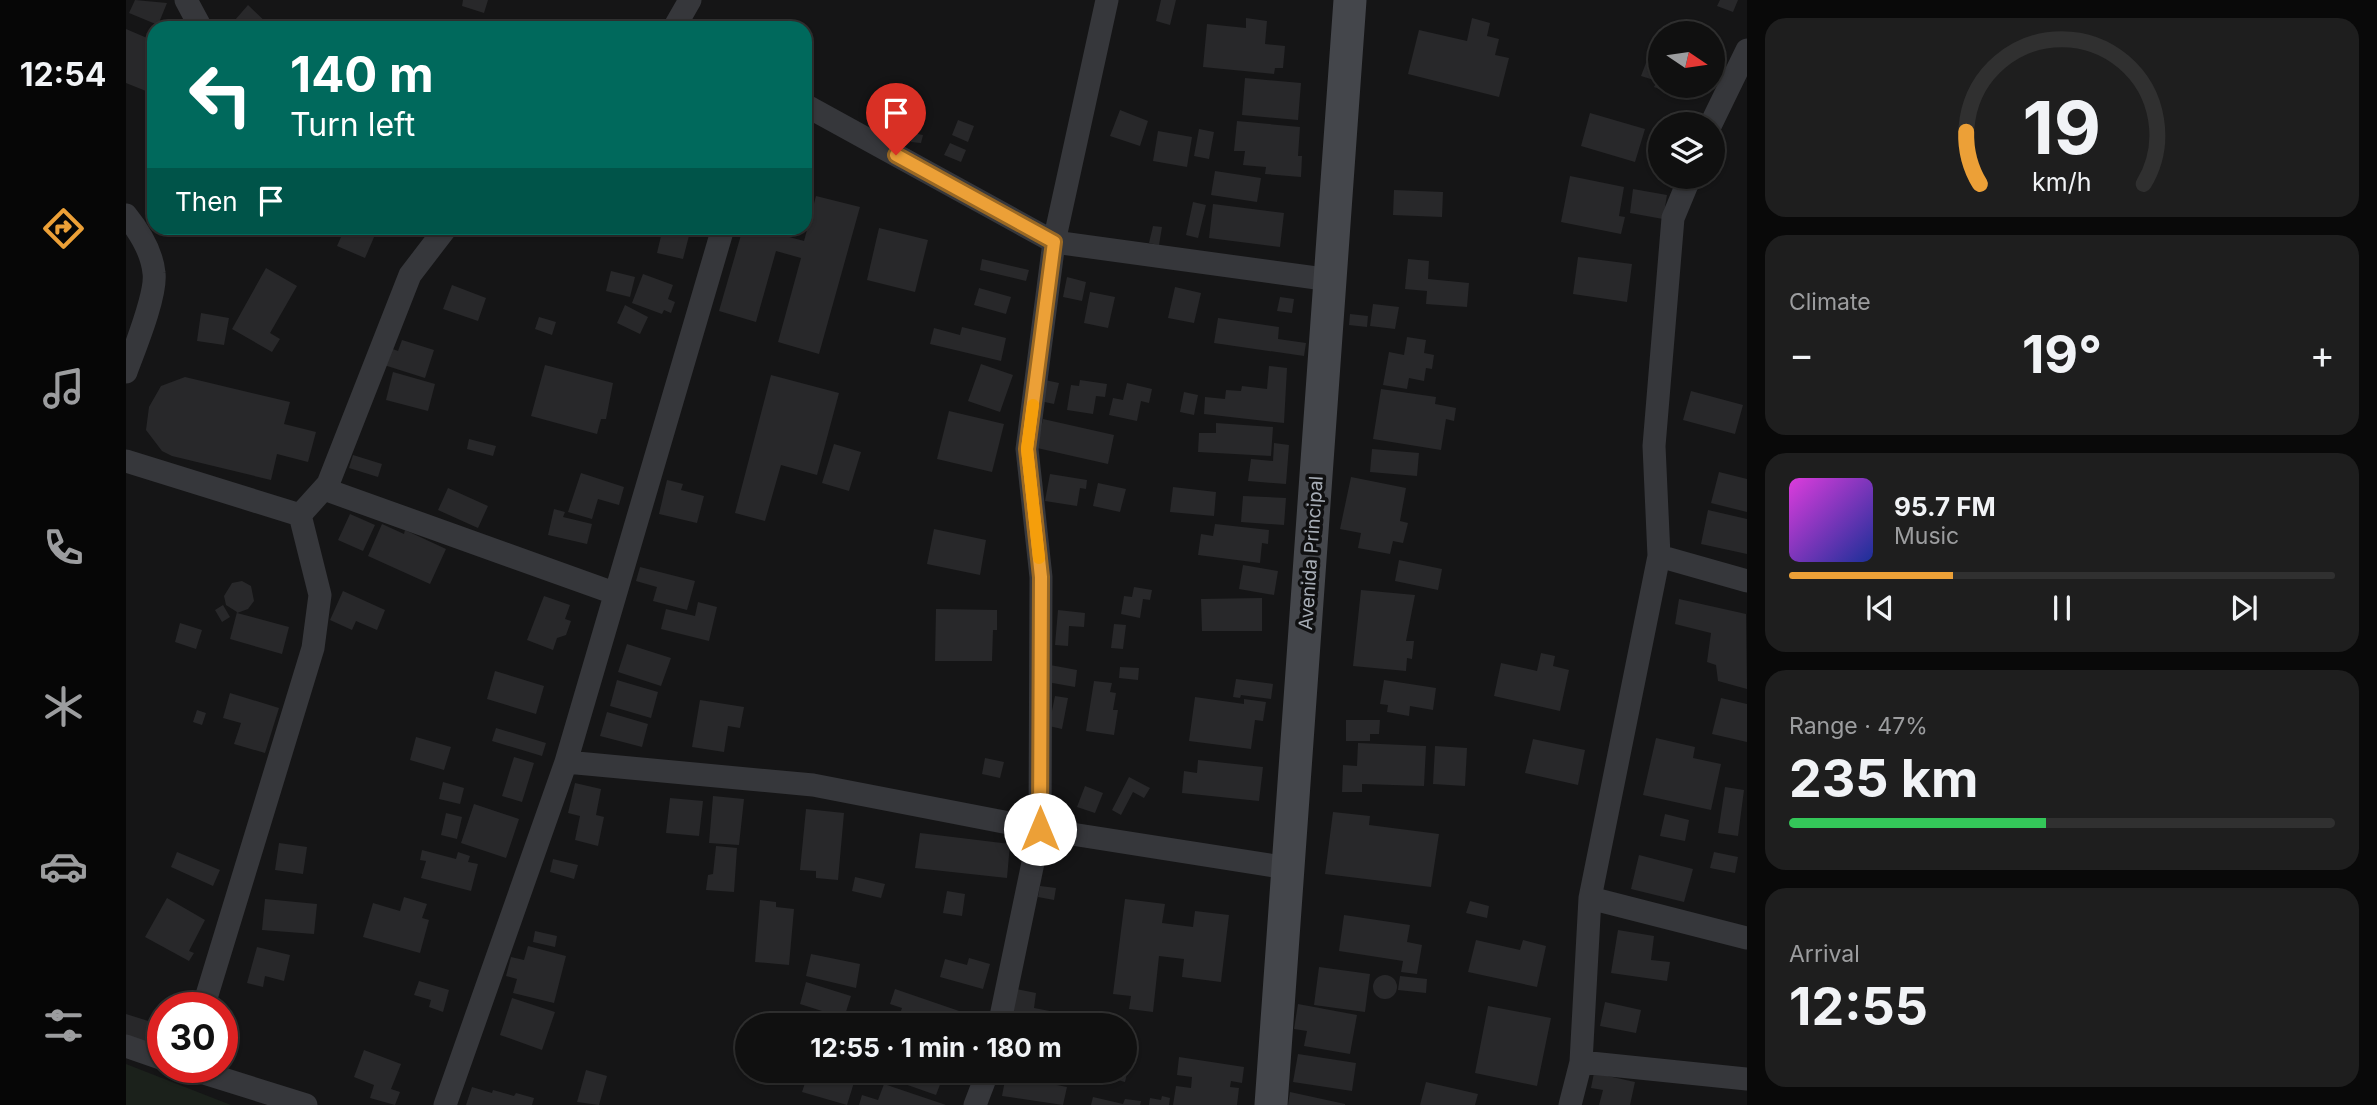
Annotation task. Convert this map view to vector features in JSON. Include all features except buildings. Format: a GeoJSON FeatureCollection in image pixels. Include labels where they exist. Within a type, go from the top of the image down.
{"type":"FeatureCollection","features":[{"type":"Feature","properties":{"kind":"main road","name":"Avenida Principal"},"geometry":{"type":"LineString","coordinates":[[1271,1105],[1350,0]]}},
{"type":"Feature","properties":{"kind":"street"},"geometry":{"type":"LineString","coordinates":[[186,0],[197,21]]}},
{"type":"Feature","properties":{"kind":"street"},"geometry":{"type":"LineString","coordinates":[[1002,1013],[1040,829],[1041,577],[1027,449],[1054,242],[1100,3]]}},
{"type":"Feature","properties":{"kind":"street"},"geometry":{"type":"LineString","coordinates":[[1717,112],[1747,50]]}},
{"type":"Feature","properties":{"kind":"street"},"geometry":{"type":"LineString","coordinates":[[812,110],[1054,242],[1331,281]]}},
{"type":"Feature","properties":{"kind":"street"},"geometry":{"type":"LineString","coordinates":[[1570,1105],[1581,1062],[1590,898],[1659,556],[1654,446],[1673,218],[1684,189]]}},
{"type":"Feature","properties":{"kind":"street"},"geometry":{"type":"LineString","coordinates":[[126,215],[140,232],[155,274],[144,323],[126,372]]}},
{"type":"Feature","properties":{"kind":"street"},"geometry":{"type":"LineString","coordinates":[[300,515],[324,489],[410,275],[441,235]]}},
{"type":"Feature","properties":{"kind":"street"},"geometry":{"type":"LineString","coordinates":[[445,1105],[566,762],[721,235]]}},
{"type":"Feature","properties":{"kind":"street"},"geometry":{"type":"LineString","coordinates":[[126,461],[300,515]]}},
{"type":"Feature","properties":{"kind":"street"},"geometry":{"type":"LineString","coordinates":[[324,489],[614,593]]}},
{"type":"Feature","properties":{"kind":"street"},"geometry":{"type":"LineString","coordinates":[[208,992],[313,648],[320,595],[300,515]]}},
{"type":"Feature","properties":{"kind":"street"},"geometry":{"type":"LineString","coordinates":[[1659,556],[1747,581]]}},
{"type":"Feature","properties":{"kind":"street"},"geometry":{"type":"LineString","coordinates":[[566,762],[813,785],[1040,829],[1288,868]]}},
{"type":"Feature","properties":{"kind":"street"},"geometry":{"type":"LineString","coordinates":[[1590,898],[1747,938]]}},
{"type":"Feature","properties":{"kind":"street"},"geometry":{"type":"LineString","coordinates":[[126,1046],[147,1053]]}},
{"type":"Feature","properties":{"kind":"street"},"geometry":{"type":"LineString","coordinates":[[1581,1062],[1747,1079]]}},
{"type":"Feature","properties":{"kind":"street"},"geometry":{"type":"LineString","coordinates":[[236,1083],[306,1105]]}},
{"type":"Feature","properties":{"kind":"street"},"geometry":{"type":"LineString","coordinates":[[975,1105],[983,1083]]}},
{"type":"Feature","properties":{"kind":"shaded area"},"geometry":{"type":"Polygon","coordinates":[[[126,1064],[147,1072],[147,1083],[175,1083],[231,1105],[126,1105],[126,1064]]]}},
{"type":"Feature","properties":{"kind":"slow traffic"},"geometry":{"type":"LineString","coordinates":[[1033,405],[1027,449],[1039,558]]}},
{"type":"Feature","properties":{"kind":"route"},"geometry":{"type":"LineString","coordinates":[[896,155],[1054,242],[1027,449],[1041,577],[1040,829]]}}]}
